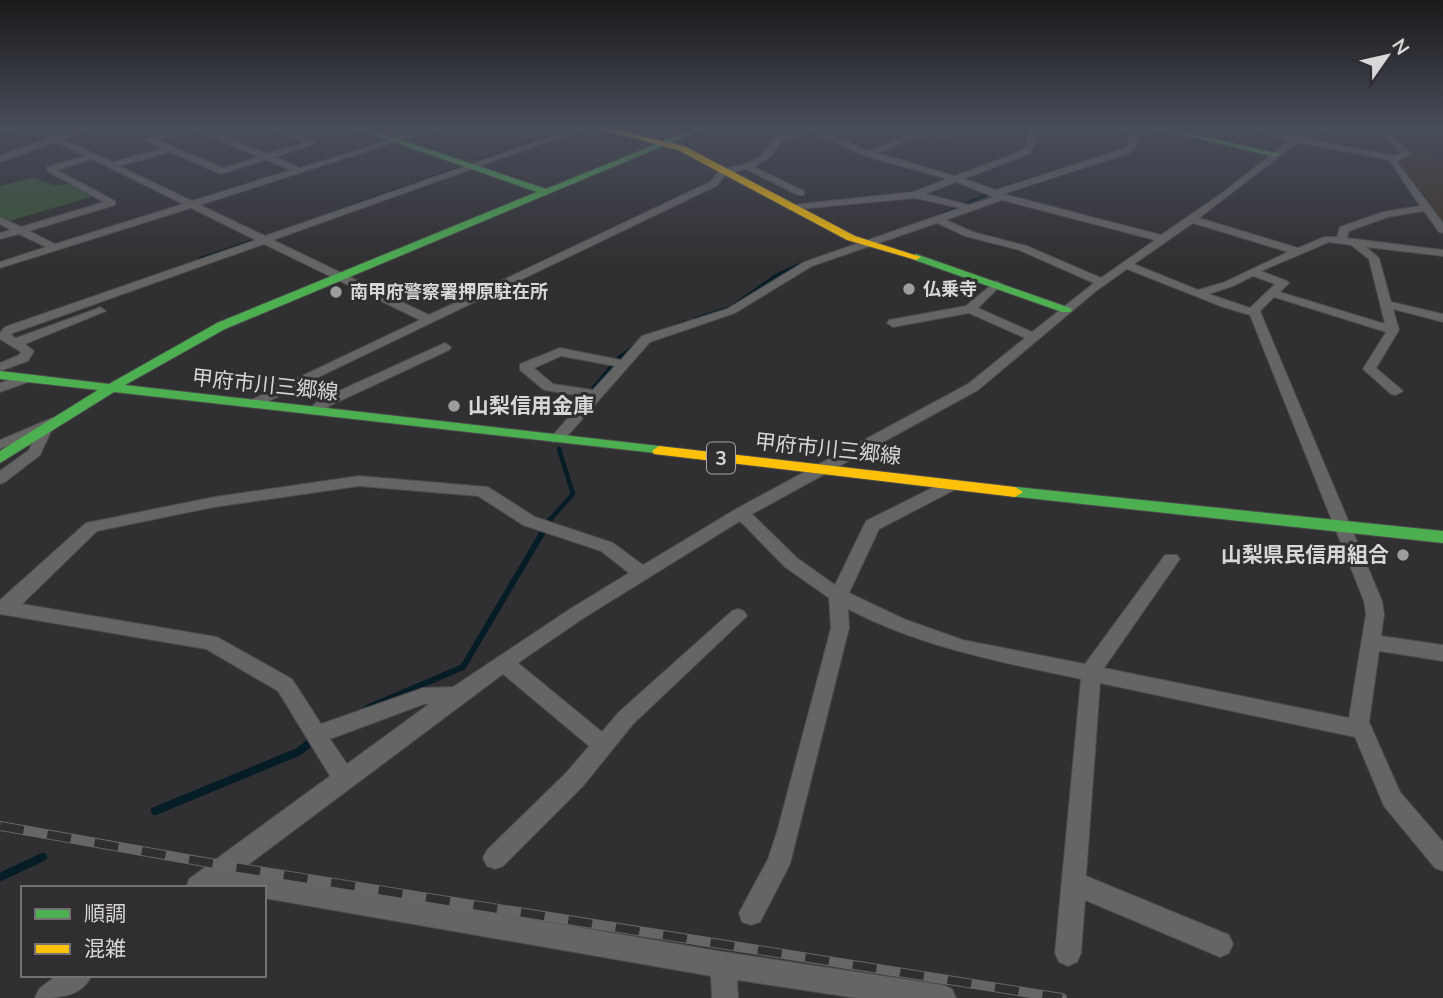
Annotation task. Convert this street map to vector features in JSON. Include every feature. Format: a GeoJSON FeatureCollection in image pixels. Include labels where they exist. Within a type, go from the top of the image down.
{"type":"FeatureCollection","features":[{"type":"Feature","properties":{"kind":"street"},"geometry":{"type":"LineString","coordinates":[[0,236],[112,203],[60,175]]}},
{"type":"Feature","properties":{"kind":"street"},"geometry":{"type":"LineString","coordinates":[[131,175],[429,320]]}},
{"type":"Feature","properties":{"kind":"street"},"geometry":{"type":"LineString","coordinates":[[0,265],[289,175]]}},
{"type":"Feature","properties":{"kind":"street"},"geometry":{"type":"LineString","coordinates":[[33,315],[440,175]]}},
{"type":"Feature","properties":{"kind":"street"},"geometry":{"type":"LineString","coordinates":[[495,175],[545,192]]}},
{"type":"Feature","properties":{"kind":"street"},"geometry":{"type":"LineString","coordinates":[[3,452],[221,326],[588,175]]}},
{"type":"Feature","properties":{"kind":"street"},"geometry":{"type":"LineString","coordinates":[[254,404],[713,184],[721,175]]}},
{"type":"Feature","properties":{"kind":"street"},"geometry":{"type":"LineString","coordinates":[[731,175],[792,208],[869,244],[996,284],[1066,310]]}},
{"type":"Feature","properties":{"kind":"street"},"geometry":{"type":"LineString","coordinates":[[764,175],[801,192]]}},
{"type":"Feature","properties":{"kind":"street"},"geometry":{"type":"LineString","coordinates":[[941,175],[999,195],[1163,239]]}},
{"type":"Feature","properties":{"kind":"street"},"geometry":{"type":"LineString","coordinates":[[792,208],[915,195],[963,175]]}},
{"type":"Feature","properties":{"kind":"street"},"geometry":{"type":"LineString","coordinates":[[557,439],[646,339],[655,334],[731,311],[808,264],[1058,175]]}},
{"type":"Feature","properties":{"kind":"street"},"geometry":{"type":"LineString","coordinates":[[205,882],[457,695],[642,573],[742,513],[973,387],[1102,282],[1249,175]]}},
{"type":"Feature","properties":{"kind":"street"},"geometry":{"type":"LineString","coordinates":[[1402,175],[1443,230]]}},
{"type":"Feature","properties":{"kind":"street"},"geometry":{"type":"LineString","coordinates":[[915,195],[967,207]]}},
{"type":"Feature","properties":{"kind":"street"},"geometry":{"type":"LineString","coordinates":[[1396,391],[1369,369],[1393,330],[1374,258],[1347,240],[1344,229],[1386,214],[1426,208]]}},
{"type":"Feature","properties":{"kind":"street"},"geometry":{"type":"LineString","coordinates":[[936,219],[970,233],[1023,248],[1102,282]]}},
{"type":"Feature","properties":{"kind":"street"},"geometry":{"type":"LineString","coordinates":[[1191,219],[1301,252]]}},
{"type":"Feature","properties":{"kind":"street"},"geometry":{"type":"LineString","coordinates":[[0,220],[24,229],[55,248]]}},
{"type":"Feature","properties":{"kind":"street"},"geometry":{"type":"LineString","coordinates":[[0,367],[24,358],[28,351],[4,336],[9,330],[261,237]]}},
{"type":"Feature","properties":{"kind":"street"},"geometry":{"type":"LineString","coordinates":[[1199,293],[1229,284],[1328,239],[1443,253]]}},
{"type":"Feature","properties":{"kind":"street"},"geometry":{"type":"LineString","coordinates":[[1125,265],[1256,313]]}},
{"type":"Feature","properties":{"kind":"street"},"geometry":{"type":"LineString","coordinates":[[1252,272],[1283,284],[1254,310],[1373,601],[1371,642],[1359,722],[1392,799],[1443,860]]}},
{"type":"Feature","properties":{"kind":"street"},"geometry":{"type":"LineString","coordinates":[[893,323],[970,309],[996,284]]}},
{"type":"Feature","properties":{"kind":"street"},"geometry":{"type":"LineString","coordinates":[[1273,293],[1393,330]]}},
{"type":"Feature","properties":{"kind":"street"},"geometry":{"type":"LineString","coordinates":[[1386,304],[1443,318]]}},
{"type":"Feature","properties":{"kind":"street"},"geometry":{"type":"LineString","coordinates":[[970,309],[1034,337]]}},
{"type":"Feature","properties":{"kind":"street"},"geometry":{"type":"LineString","coordinates":[[15,343],[100,311]]}},
{"type":"Feature","properties":{"kind":"street"},"geometry":{"type":"LineString","coordinates":[[314,411],[324,403],[445,347]]}},
{"type":"Feature","properties":{"kind":"street"},"geometry":{"type":"LineString","coordinates":[[596,395],[549,387],[525,367],[561,352],[624,364]]}},
{"type":"Feature","properties":{"kind":"street","name":"甲府市川三郷線"},"geometry":{"type":"LineString","coordinates":[[0,374],[951,485],[1443,537]]}},
{"type":"Feature","properties":{"kind":"street"},"geometry":{"type":"LineString","coordinates":[[0,388],[26,378]]}},
{"type":"Feature","properties":{"kind":"street"},"geometry":{"type":"LineString","coordinates":[[3,452],[63,418]]}},
{"type":"Feature","properties":{"kind":"street"},"geometry":{"type":"LineString","coordinates":[[0,479],[35,452],[46,427]]}},
{"type":"Feature","properties":{"kind":"street"},"geometry":{"type":"LineString","coordinates":[[3,608],[92,527],[214,502],[359,481],[482,491],[529,521],[607,547],[642,573]]}},
{"type":"Feature","properties":{"kind":"street"},"geometry":{"type":"LineString","coordinates":[[751,913],[778,864],[788,832],[840,628],[838,598],[872,525],[951,485]]}},
{"type":"Feature","properties":{"kind":"street"},"geometry":{"type":"LineString","coordinates":[[742,513],[789,564],[838,598],[905,628],[963,647],[1091,671],[1362,730]]}},
{"type":"Feature","properties":{"kind":"street"},"geometry":{"type":"LineString","coordinates":[[1068,953],[1091,671],[1171,559]]}},
{"type":"Feature","properties":{"kind":"street"},"geometry":{"type":"LineString","coordinates":[[3,608],[210,642],[285,685],[344,779]]}},
{"type":"Feature","properties":{"kind":"street"},"geometry":{"type":"LineString","coordinates":[[495,858],[575,779],[626,718],[738,616]]}},
{"type":"Feature","properties":{"kind":"street"},"geometry":{"type":"LineString","coordinates":[[1371,642],[1443,653]]}},
{"type":"Feature","properties":{"kind":"street"},"geometry":{"type":"LineString","coordinates":[[504,663],[603,745]]}},
{"type":"Feature","properties":{"kind":"street"},"geometry":{"type":"LineString","coordinates":[[316,734],[423,696],[457,695]]}},
{"type":"Feature","properties":{"kind":"street"},"geometry":{"type":"LineString","coordinates":[[205,882],[230,886]]}},
{"type":"Feature","properties":{"kind":"street"},"geometry":{"type":"LineString","coordinates":[[1073,883],[1220,944]]}},
{"type":"Feature","properties":{"kind":"street"},"geometry":{"type":"LineString","coordinates":[[266,892],[943,998]]}},
{"type":"Feature","properties":{"kind":"street"},"geometry":{"type":"LineString","coordinates":[[724,965],[725,998]]}},
{"type":"Feature","properties":{"kind":"street"},"geometry":{"type":"LineString","coordinates":[[48,998],[76,977]]}},
{"type":"Feature","properties":{"kind":"shaded area"},"geometry":{"type":"Polygon","coordinates":[[[1404,175],[1443,175],[1443,224],[1404,175]]]}},
{"type":"Feature","properties":{"kind":"green space"},"geometry":{"type":"Polygon","coordinates":[[[35,177],[52,185],[76,184],[97,195],[6,222],[0,220],[0,186],[35,177]]]}},
{"type":"Feature","properties":{"kind":"waterway"},"geometry":{"type":"LineString","coordinates":[[325,215],[440,175]]}},
{"type":"Feature","properties":{"kind":"waterway"},"geometry":{"type":"LineString","coordinates":[[1018,183],[1045,175]]}},
{"type":"Feature","properties":{"kind":"waterway"},"geometry":{"type":"LineString","coordinates":[[931,219],[992,192]]}},
{"type":"Feature","properties":{"kind":"waterway"},"geometry":{"type":"LineString","coordinates":[[200,259],[253,241]]}},
{"type":"Feature","properties":{"kind":"waterway"},"geometry":{"type":"LineString","coordinates":[[695,319],[730,308],[777,275],[810,260]]}},
{"type":"Feature","properties":{"kind":"waterway"},"geometry":{"type":"LineString","coordinates":[[620,357],[645,338],[686,322]]}},
{"type":"Feature","properties":{"kind":"waterway"},"geometry":{"type":"LineString","coordinates":[[570,416],[620,357]]}},
{"type":"Feature","properties":{"kind":"waterway"},"geometry":{"type":"LineString","coordinates":[[548,522],[573,494],[559,449]]}},
{"type":"Feature","properties":{"kind":"waterway"},"geometry":{"type":"LineString","coordinates":[[367,708],[463,667],[550,520]]}},
{"type":"Feature","properties":{"kind":"waterway"},"geometry":{"type":"LineString","coordinates":[[155,811],[298,752],[314,740]]}},
{"type":"Feature","properties":{"kind":"waterway"},"geometry":{"type":"LineString","coordinates":[[0,877],[43,857]]}},
{"type":"Feature","properties":{"kind":"railway"},"geometry":{"type":"LineString","coordinates":[[0,826],[227,866],[1062,998]]}},
{"type":"Feature","properties":{"kind":"traffic: fast"},"geometry":{"type":"LineString","coordinates":[[494,175],[545,192]]}},
{"type":"Feature","properties":{"kind":"traffic: fast"},"geometry":{"type":"LineString","coordinates":[[0,458],[111,388],[221,326],[589,175]]}},
{"type":"Feature","properties":{"kind":"traffic: fast"},"geometry":{"type":"LineString","coordinates":[[916,257],[1066,310]]}},
{"type":"Feature","properties":{"kind":"traffic: fast"},"geometry":{"type":"LineString","coordinates":[[0,375],[659,451]]}},
{"type":"Feature","properties":{"kind":"traffic: fast"},"geometry":{"type":"LineString","coordinates":[[1015,492],[1443,537]]}},
{"type":"Feature","properties":{"kind":"traffic: slow"},"geometry":{"type":"LineString","coordinates":[[731,175],[851,238],[916,257]]}},
{"type":"Feature","properties":{"kind":"traffic: slow"},"geometry":{"type":"LineString","coordinates":[[659,451],[1015,492]]}},
{"type":"Feature","properties":{"kind":"place","name":"仏乗寺"},"geometry":{"type":"Point","coordinates":[909,289]}},
{"type":"Feature","properties":{"kind":"place","name":"南甲府警察署押原駐在所"},"geometry":{"type":"Point","coordinates":[336,292]}},
{"type":"Feature","properties":{"kind":"place","name":"山梨信用金庫"},"geometry":{"type":"Point","coordinates":[454,406]}},
{"type":"Feature","properties":{"kind":"place","name":"山梨県民信用組合"},"geometry":{"type":"Point","coordinates":[1403,555]}}]}
